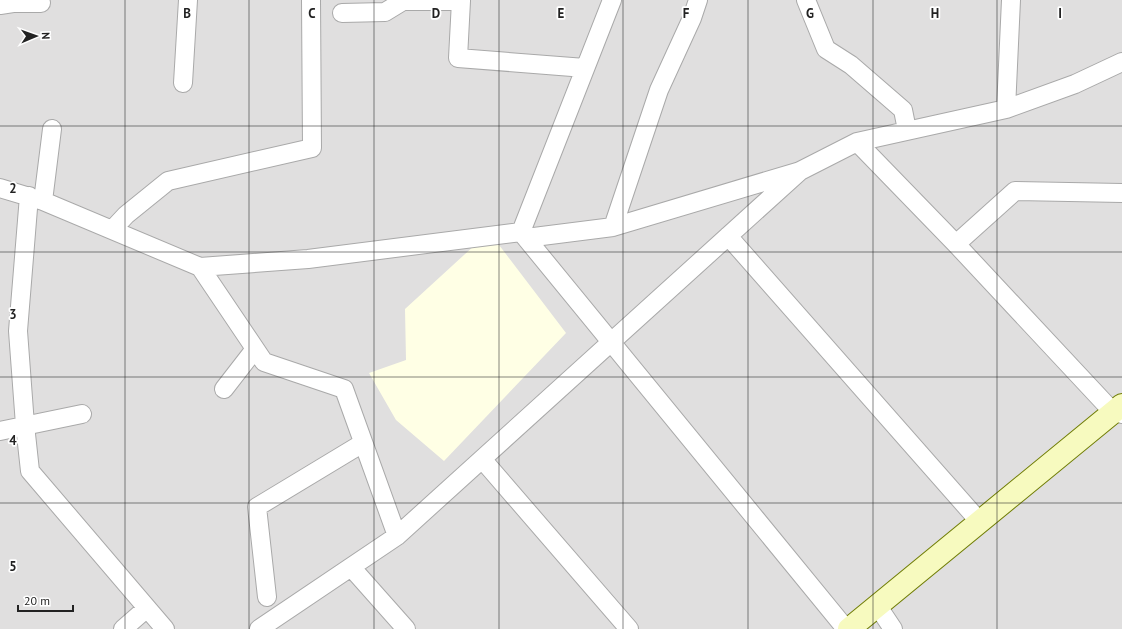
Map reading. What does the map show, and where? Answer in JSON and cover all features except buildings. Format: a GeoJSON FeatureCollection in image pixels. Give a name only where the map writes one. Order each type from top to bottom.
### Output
{"type":"FeatureCollection","features":[{"type":"Feature","properties":{"kind":"main road"},"geometry":{"type":"LineString","coordinates":[[847,629],[979,521],[1119,410]]}},
{"type":"Feature","properties":{"kind":"street"},"geometry":{"type":"LineString","coordinates":[[183,82],[188,0]]}},
{"type":"Feature","properties":{"kind":"street"},"geometry":{"type":"LineString","coordinates":[[112,230],[126,215],[168,181],[312,148],[311,0]]}},
{"type":"Feature","properties":{"kind":"street"},"geometry":{"type":"LineString","coordinates":[[523,235],[612,0]]}},
{"type":"Feature","properties":{"kind":"street"},"geometry":{"type":"LineString","coordinates":[[613,227],[659,90],[692,18],[698,0]]}},
{"type":"Feature","properties":{"kind":"street"},"geometry":{"type":"LineString","coordinates":[[806,0],[826,49],[851,65],[903,110],[907,130]]}},
{"type":"Feature","properties":{"kind":"street"},"geometry":{"type":"LineString","coordinates":[[1006,109],[1011,0]]}},
{"type":"Feature","properties":{"kind":"street"},"geometry":{"type":"LineString","coordinates":[[342,13],[385,12],[402,1],[461,1],[458,58],[585,68]]}},
{"type":"Feature","properties":{"kind":"street"},"geometry":{"type":"LineString","coordinates":[[0,5],[13,3],[41,3]]}},
{"type":"Feature","properties":{"kind":"street"},"geometry":{"type":"LineString","coordinates":[[0,188],[36,198],[200,267],[308,259],[523,235],[613,227],[800,171],[857,142],[1006,109],[1075,84],[1122,62]]}},
{"type":"Feature","properties":{"kind":"street"},"geometry":{"type":"LineString","coordinates":[[52,129],[36,198],[18,331],[30,472],[165,629]]}},
{"type":"Feature","properties":{"kind":"street"},"geometry":{"type":"LineString","coordinates":[[857,142],[1119,410]]}},
{"type":"Feature","properties":{"kind":"street"},"geometry":{"type":"LineString","coordinates":[[259,629],[397,536],[800,171]]}},
{"type":"Feature","properties":{"kind":"street"},"geometry":{"type":"LineString","coordinates":[[956,244],[1015,191],[1122,193]]}},
{"type":"Feature","properties":{"kind":"street"},"geometry":{"type":"LineString","coordinates":[[523,235],[847,629]]}},
{"type":"Feature","properties":{"kind":"street"},"geometry":{"type":"LineString","coordinates":[[728,236],[979,521]]}},
{"type":"Feature","properties":{"kind":"street"},"geometry":{"type":"LineString","coordinates":[[200,267],[264,362],[344,389],[397,536]]}},
{"type":"Feature","properties":{"kind":"street"},"geometry":{"type":"LineString","coordinates":[[224,389],[255,349]]}},
{"type":"Feature","properties":{"kind":"street"},"geometry":{"type":"LineString","coordinates":[[0,431],[82,414]]}},
{"type":"Feature","properties":{"kind":"street"},"geometry":{"type":"LineString","coordinates":[[267,597],[257,507],[364,443]]}},
{"type":"Feature","properties":{"kind":"street"},"geometry":{"type":"LineString","coordinates":[[482,459],[629,629]]}},
{"type":"Feature","properties":{"kind":"street"},"geometry":{"type":"LineString","coordinates":[[351,567],[406,629]]}},
{"type":"Feature","properties":{"kind":"street"},"geometry":{"type":"LineString","coordinates":[[877,605],[893,629]]}},
{"type":"Feature","properties":{"kind":"street"},"geometry":{"type":"LineString","coordinates":[[123,629],[147,608]]}},
{"type":"Feature","properties":{"kind":"shaded area"},"geometry":{"type":"Polygon","coordinates":[[[0,0],[1122,0],[1122,629],[0,629],[0,0]]]}},
{"type":"Feature","properties":{"kind":"shaded area"},"geometry":{"type":"Polygon","coordinates":[[[496,241],[566,333],[444,461],[396,420],[369,373],[406,360],[405,309],[476,244],[496,241]]]}}]}
